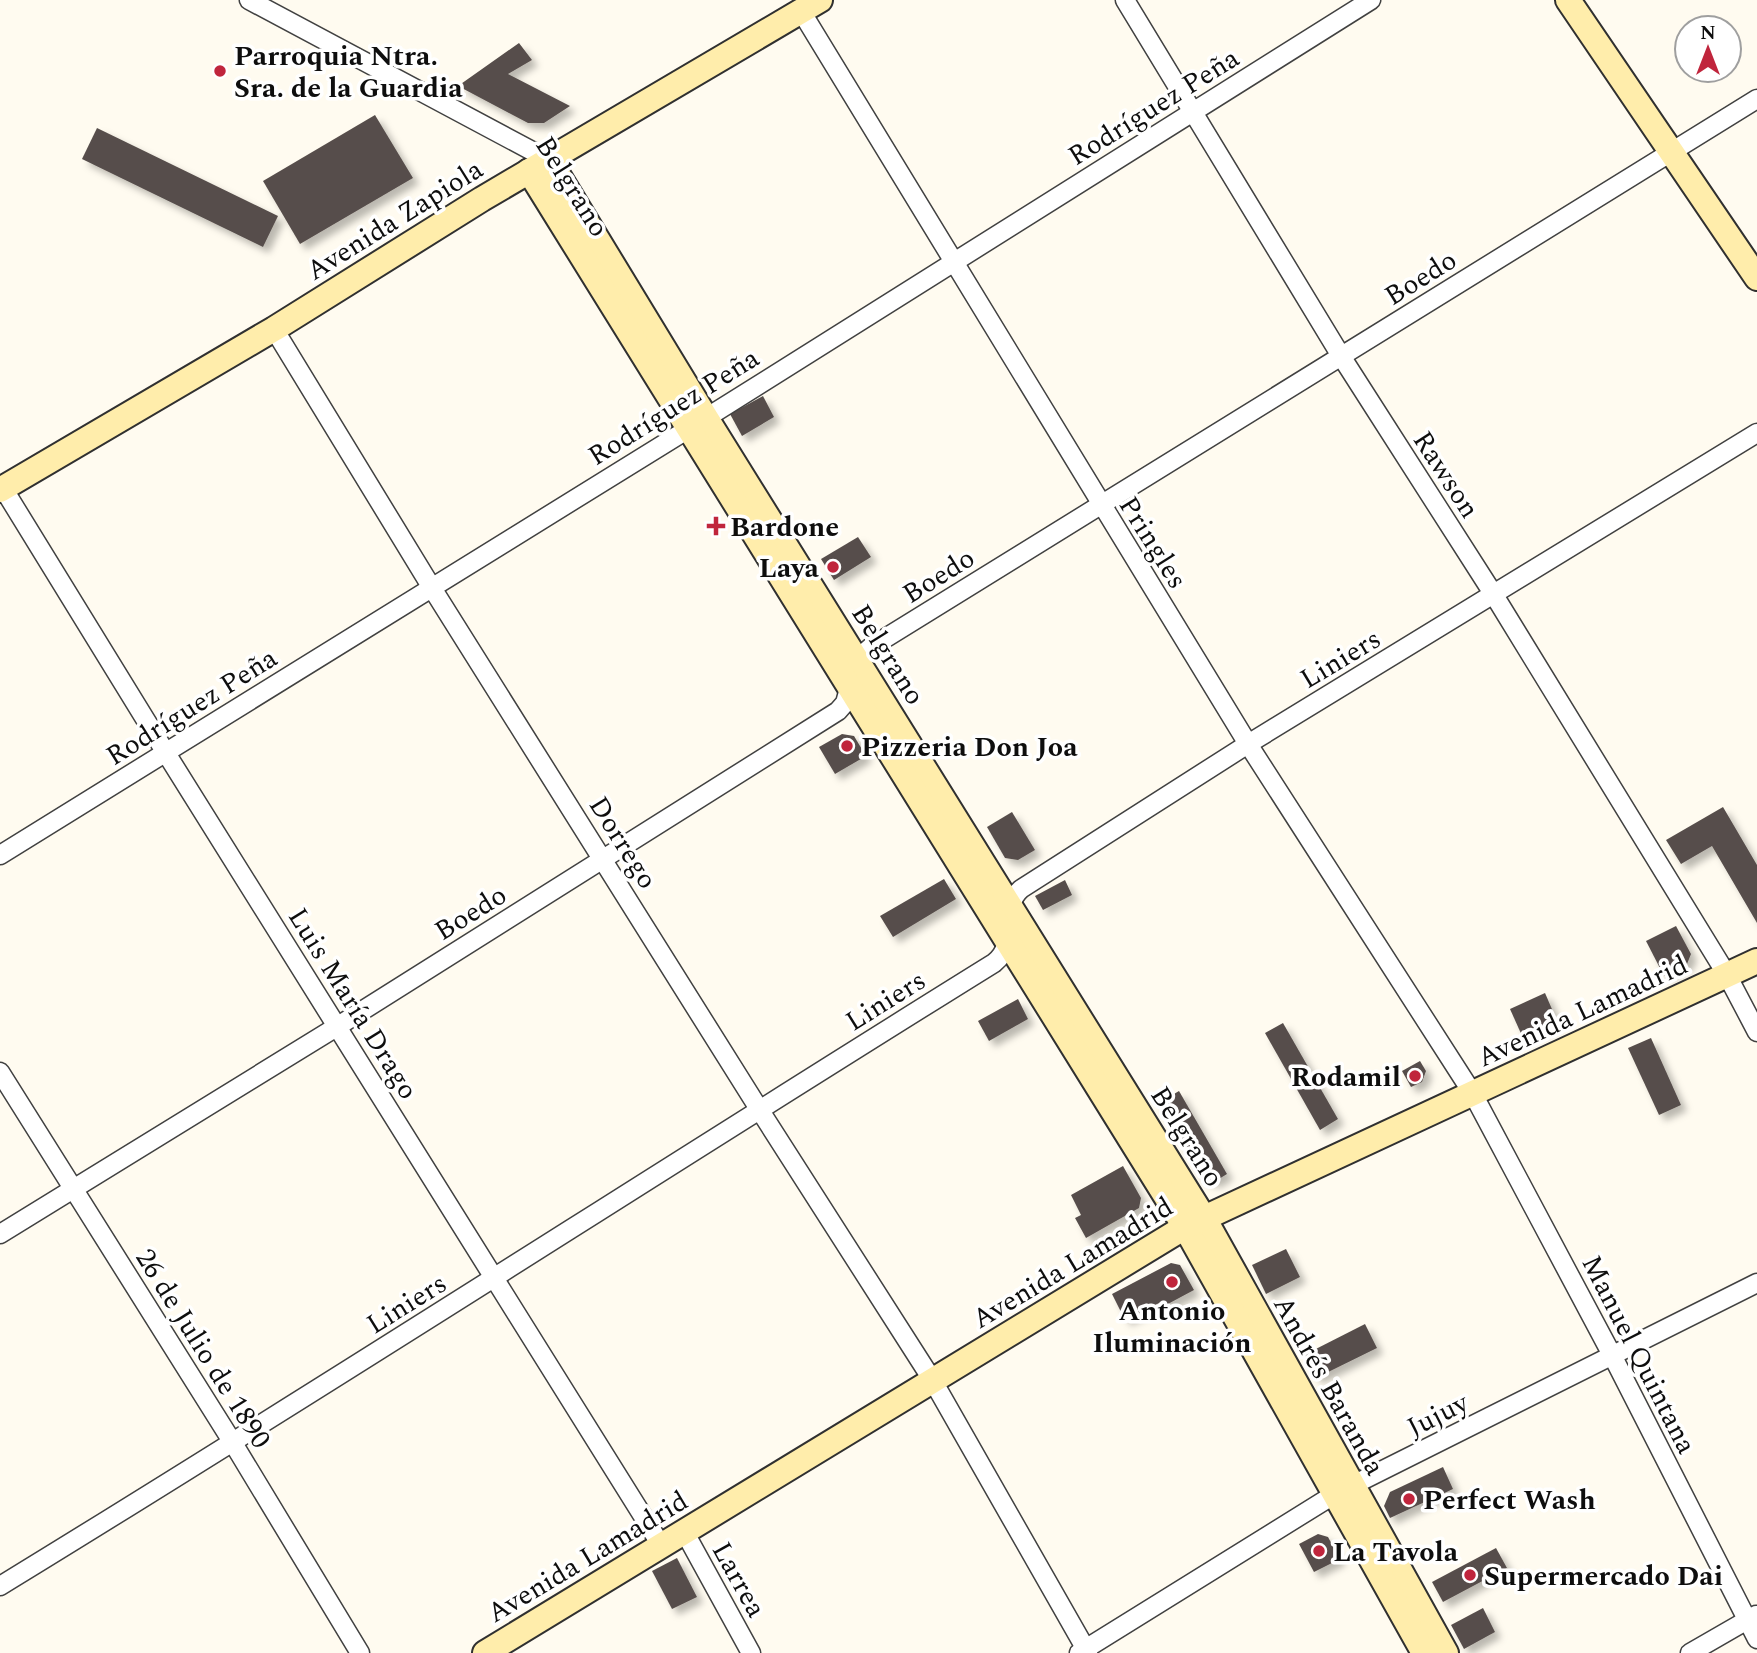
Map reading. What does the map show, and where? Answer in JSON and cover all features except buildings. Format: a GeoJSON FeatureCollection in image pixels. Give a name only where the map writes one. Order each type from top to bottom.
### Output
{"type":"FeatureCollection","features":[{"type":"Feature","properties":{"kind":"main road"},"geometry":{"type":"LineString","coordinates":[[1568,0],[1757,278]]}},
{"type":"Feature","properties":{"kind":"main road","name":"Avenida Zapiola"},"geometry":{"type":"LineString","coordinates":[[2,489],[274,329],[539,165],[810,6]]}},
{"type":"Feature","properties":{"kind":"main road","name":"Belgrano"},"geometry":{"type":"LineString","coordinates":[[539,165],[697,422],[849,686],[1008,940],[1194,1223]]}},
{"type":"Feature","properties":{"kind":"main road","name":"Belgrano"},"geometry":{"type":"LineString","coordinates":[[697,422],[857,659],[1011,904],[1194,1223]]}},
{"type":"Feature","properties":{"kind":"main road","name":"Avenida Lamadrid"},"geometry":{"type":"LineString","coordinates":[[485,1653],[1194,1223],[1757,961]]}},
{"type":"Feature","properties":{"kind":"main road","name":"Andrés Baranda"},"geometry":{"type":"LineString","coordinates":[[1194,1223],[1344,1490],[1446,1653]]}},
{"type":"Feature","properties":{"kind":"main road","name":"Andrés Baranda"},"geometry":{"type":"LineString","coordinates":[[1344,1490],[1423,1653]]}},
{"type":"Feature","properties":{"kind":"street","name":"Belgrano"},"geometry":{"type":"LineString","coordinates":[[249,0],[509,140],[539,165]]}},
{"type":"Feature","properties":{"kind":"street","name":"Rawson"},"geometry":{"type":"LineString","coordinates":[[1125,0],[1341,356],[1494,595],[1727,975],[1757,1032]]}},
{"type":"Feature","properties":{"kind":"street","name":"Rodríguez Peña"},"geometry":{"type":"LineString","coordinates":[[0,855],[1371,0]]}},
{"type":"Feature","properties":{"kind":"street","name":"Pringles"},"geometry":{"type":"LineString","coordinates":[[810,6],[953,262],[1101,505],[1248,744],[1473,1094]]}},
{"type":"Feature","properties":{"kind":"street","name":"Boedo"},"geometry":{"type":"LineString","coordinates":[[0,1234],[338,1026],[838,711],[845,703],[857,659],[871,647],[1757,99]]}},
{"type":"Feature","properties":{"kind":"street","name":"Dorrego"},"geometry":{"type":"LineString","coordinates":[[274,329],[432,588],[933,1381],[1084,1652]]}},
{"type":"Feature","properties":{"kind":"street","name":"Liniers"},"geometry":{"type":"LineString","coordinates":[[1011,904],[1021,889],[1248,744],[1757,433]]}},
{"type":"Feature","properties":{"kind":"street","name":"Luis María Drago"},"geometry":{"type":"LineString","coordinates":[[2,489],[661,1545]]}},
{"type":"Feature","properties":{"kind":"street"},"geometry":{"type":"LineString","coordinates":[[1008,940],[1011,904]]}},
{"type":"Feature","properties":{"kind":"street","name":"Liniers"},"geometry":{"type":"LineString","coordinates":[[0,1586],[233,1443],[994,963],[1004,955],[1008,940]]}},
{"type":"Feature","properties":{"kind":"street","name":"26 de Julio de 1890"},"geometry":{"type":"LineString","coordinates":[[0,1072],[233,1443],[360,1653]]}},
{"type":"Feature","properties":{"kind":"street","name":"Manuel Quintana"},"geometry":{"type":"LineString","coordinates":[[1473,1094],[1752,1617],[1757,1639]]}},
{"type":"Feature","properties":{"kind":"street","name":"Jujuy"},"geometry":{"type":"LineString","coordinates":[[1084,1652],[1344,1490],[1757,1283]]}},
{"type":"Feature","properties":{"kind":"street","name":"Larrea"},"geometry":{"type":"LineString","coordinates":[[684,1531],[751,1653]]}},
{"type":"Feature","properties":{"kind":"street"},"geometry":{"type":"LineString","coordinates":[[1690,1653],[1752,1617]]}},
{"type":"Feature","properties":{"kind":"place","name":"Parroquia Ntra. Sra. de la Guardia"},"geometry":{"type":"Point","coordinates":[220,71]}},
{"type":"Feature","properties":{"kind":"place","name":"Bardone"},"geometry":{"type":"Point","coordinates":[716,526]}},
{"type":"Feature","properties":{"kind":"place","name":"Laya"},"geometry":{"type":"Point","coordinates":[833,567]}},
{"type":"Feature","properties":{"kind":"place","name":"Pizzeria Don Joa"},"geometry":{"type":"Point","coordinates":[847,746]}},
{"type":"Feature","properties":{"kind":"place","name":"Rodamil"},"geometry":{"type":"Point","coordinates":[1415,1076]}},
{"type":"Feature","properties":{"kind":"place","name":"Antonio Iluminación"},"geometry":{"type":"Point","coordinates":[1172,1282]}},
{"type":"Feature","properties":{"kind":"place","name":"Perfect Wash"},"geometry":{"type":"Point","coordinates":[1409,1499]}},
{"type":"Feature","properties":{"kind":"place","name":"La Tavola"},"geometry":{"type":"Point","coordinates":[1319,1551]}},
{"type":"Feature","properties":{"kind":"place","name":"Supermercado Dai"},"geometry":{"type":"Point","coordinates":[1470,1575]}}]}
